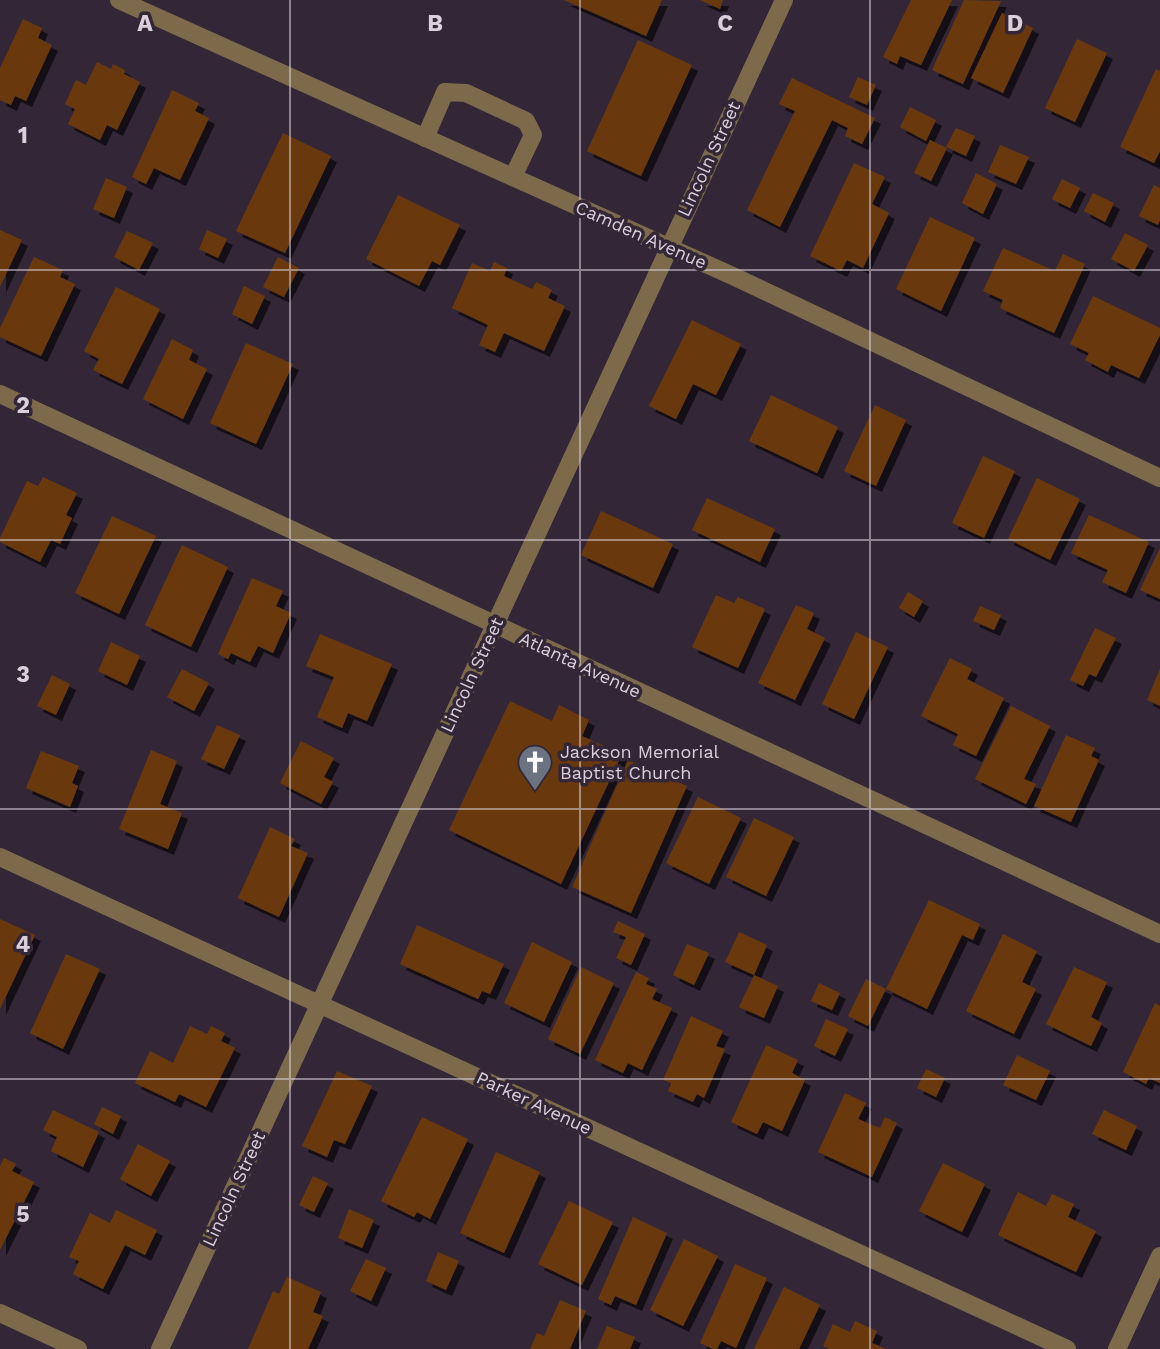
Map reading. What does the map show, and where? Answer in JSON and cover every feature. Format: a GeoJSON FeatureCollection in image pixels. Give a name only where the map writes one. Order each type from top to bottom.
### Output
{"type":"FeatureCollection","features":[{"type":"Feature","properties":{"kind":"street","name":"Camden Avenue"},"geometry":{"type":"LineString","coordinates":[[119,0],[668,247],[1160,478]]}},
{"type":"Feature","properties":{"kind":"street","name":"Lincoln Street"},"geometry":{"type":"LineString","coordinates":[[160,1349],[784,0]]}},
{"type":"Feature","properties":{"kind":"street"},"geometry":{"type":"LineString","coordinates":[[425,138],[444,92],[466,93],[526,121],[533,135],[513,177]]}},
{"type":"Feature","properties":{"kind":"street","name":"Atlanta Avenue"},"geometry":{"type":"LineString","coordinates":[[0,394],[1160,934]]}},
{"type":"Feature","properties":{"kind":"street","name":"Parker Avenue"},"geometry":{"type":"LineString","coordinates":[[0,857],[1067,1349]]}},
{"type":"Feature","properties":{"kind":"street"},"geometry":{"type":"LineString","coordinates":[[1117,1349],[1160,1256]]}},
{"type":"Feature","properties":{"kind":"street"},"geometry":{"type":"LineString","coordinates":[[0,1313],[78,1349]]}},
{"type":"Feature","properties":{"kind":"building"},"geometry":{"type":"Polygon","coordinates":[[[564,0],[662,0],[646,36],[564,0]]]}},
{"type":"Feature","properties":{"kind":"building"},"geometry":{"type":"Polygon","coordinates":[[[700,0],[723,0],[720,9],[700,0]]]}},
{"type":"Feature","properties":{"kind":"building"},"geometry":{"type":"Polygon","coordinates":[[[911,0],[952,0],[921,65],[900,56],[897,64],[883,57],[911,0]]]}},
{"type":"Feature","properties":{"kind":"building"},"geometry":{"type":"Polygon","coordinates":[[[964,0],[1001,1],[963,84],[932,70],[964,0]]]}},
{"type":"Feature","properties":{"kind":"building"},"geometry":{"type":"Polygon","coordinates":[[[1002,13],[1033,28],[1003,93],[971,78],[1002,13]]]}},
{"type":"Feature","properties":{"kind":"building"},"geometry":{"type":"Polygon","coordinates":[[[23,19],[42,28],[38,38],[52,45],[26,101],[15,96],[11,105],[0,100],[0,68],[23,19]]]}},
{"type":"Feature","properties":{"kind":"building"},"geometry":{"type":"Polygon","coordinates":[[[1077,39],[1107,53],[1075,122],[1045,108],[1077,39]]]}},
{"type":"Feature","properties":{"kind":"building"},"geometry":{"type":"Polygon","coordinates":[[[638,40],[692,65],[641,176],[587,151],[638,40]]]}},
{"type":"Feature","properties":{"kind":"building"},"geometry":{"type":"Polygon","coordinates":[[[97,62],[111,69],[113,64],[125,70],[124,74],[140,82],[117,130],[107,125],[100,140],[68,124],[75,109],[65,104],[76,80],[86,85],[97,62]]]}},
{"type":"Feature","properties":{"kind":"building"},"geometry":{"type":"Polygon","coordinates":[[[1156,69],[1160,71],[1160,151],[1154,163],[1120,147],[1156,69]]]}},
{"type":"Feature","properties":{"kind":"building"},"geometry":{"type":"Polygon","coordinates":[[[858,77],[876,85],[867,105],[849,97],[858,77]]]}},
{"type":"Feature","properties":{"kind":"building"},"geometry":{"type":"Polygon","coordinates":[[[792,78],[875,118],[862,144],[845,136],[848,128],[832,120],[780,227],[747,210],[795,111],[779,104],[792,78]]]}},
{"type":"Feature","properties":{"kind":"building"},"geometry":{"type":"Polygon","coordinates":[[[172,90],[199,103],[195,111],[209,118],[180,180],[154,168],[146,184],[132,177],[172,90]]]}},
{"type":"Feature","properties":{"kind":"building"},"geometry":{"type":"Polygon","coordinates":[[[910,107],[936,120],[926,141],[900,127],[910,107]]]}},
{"type":"Feature","properties":{"kind":"building"},"geometry":{"type":"Polygon","coordinates":[[[956,128],[975,136],[966,156],[946,147],[956,128]]]}},
{"type":"Feature","properties":{"kind":"building"},"geometry":{"type":"Polygon","coordinates":[[[283,133],[331,156],[285,253],[236,231],[283,133]]]}},
{"type":"Feature","properties":{"kind":"building"},"geometry":{"type":"Polygon","coordinates":[[[930,140],[947,148],[931,181],[914,173],[930,140]]]}},
{"type":"Feature","properties":{"kind":"building"},"geometry":{"type":"Polygon","coordinates":[[[1000,145],[1029,157],[1016,184],[988,172],[1000,145]]]}},
{"type":"Feature","properties":{"kind":"building"},"geometry":{"type":"Polygon","coordinates":[[[854,163],[885,177],[872,204],[889,213],[863,268],[847,260],[841,271],[810,256],[854,163]]]}},
{"type":"Feature","properties":{"kind":"building"},"geometry":{"type":"Polygon","coordinates":[[[976,173],[997,184],[983,214],[962,203],[976,173]]]}},
{"type":"Feature","properties":{"kind":"building"},"geometry":{"type":"Polygon","coordinates":[[[106,178],[127,187],[114,218],[93,209],[106,178]]]}},
{"type":"Feature","properties":{"kind":"building"},"geometry":{"type":"Polygon","coordinates":[[[1062,179],[1080,188],[1070,208],[1052,199],[1062,179]]]}},
{"type":"Feature","properties":{"kind":"building"},"geometry":{"type":"Polygon","coordinates":[[[1154,185],[1160,188],[1158,225],[1139,216],[1154,185]]]}},
{"type":"Feature","properties":{"kind":"building"},"geometry":{"type":"Polygon","coordinates":[[[1093,193],[1114,203],[1105,222],[1084,211],[1093,193]]]}},
{"type":"Feature","properties":{"kind":"building"},"geometry":{"type":"Polygon","coordinates":[[[398,195],[460,225],[440,265],[432,261],[419,286],[366,259],[398,195]]]}},
{"type":"Feature","properties":{"kind":"building"},"geometry":{"type":"Polygon","coordinates":[[[930,217],[975,238],[941,311],[896,289],[930,217]]]}},
{"type":"Feature","properties":{"kind":"building"},"geometry":{"type":"Polygon","coordinates":[[[0,230],[22,240],[0,287],[0,230]]]}},
{"type":"Feature","properties":{"kind":"building"},"geometry":{"type":"Polygon","coordinates":[[[207,230],[227,239],[218,258],[199,249],[207,230]]]}},
{"type":"Feature","properties":{"kind":"building"},"geometry":{"type":"Polygon","coordinates":[[[127,231],[153,243],[139,270],[114,257],[127,231]]]}},
{"type":"Feature","properties":{"kind":"building"},"geometry":{"type":"Polygon","coordinates":[[[1125,233],[1148,245],[1134,271],[1111,259],[1125,233]]]}},
{"type":"Feature","properties":{"kind":"building"},"geometry":{"type":"Polygon","coordinates":[[[1003,248],[1055,271],[1063,254],[1085,264],[1054,333],[1000,308],[1003,300],[983,291],[1003,248]]]}},
{"type":"Feature","properties":{"kind":"building"},"geometry":{"type":"Polygon","coordinates":[[[34,257],[63,270],[60,277],[75,284],[41,356],[0,337],[0,328],[34,257]]]}},
{"type":"Feature","properties":{"kind":"building"},"geometry":{"type":"Polygon","coordinates":[[[278,257],[299,268],[284,297],[263,287],[278,257]]]}},
{"type":"Feature","properties":{"kind":"building"},"geometry":{"type":"Polygon","coordinates":[[[494,262],[507,268],[504,276],[532,289],[536,282],[552,290],[548,298],[565,306],[544,351],[504,333],[495,352],[479,345],[488,325],[452,308],[472,263],[490,271],[494,262]]]}},
{"type":"Feature","properties":{"kind":"building"},"geometry":{"type":"Polygon","coordinates":[[[244,286],[265,296],[252,324],[232,314],[244,286]]]}},
{"type":"Feature","properties":{"kind":"building"},"geometry":{"type":"Polygon","coordinates":[[[116,287],[160,309],[122,384],[93,370],[99,359],[84,351],[116,287]]]}},
{"type":"Feature","properties":{"kind":"building"},"geometry":{"type":"Polygon","coordinates":[[[1093,296],[1160,328],[1160,335],[1139,378],[1111,365],[1108,372],[1085,360],[1089,353],[1070,344],[1093,296]]]}},
{"type":"Feature","properties":{"kind":"building"},"geometry":{"type":"Polygon","coordinates":[[[692,320],[741,344],[716,395],[693,384],[676,419],[649,406],[692,320]]]}},
{"type":"Feature","properties":{"kind":"building"},"geometry":{"type":"Polygon","coordinates":[[[172,339],[193,350],[189,360],[207,369],[183,419],[143,399],[172,339]]]}},
{"type":"Feature","properties":{"kind":"building"},"geometry":{"type":"Polygon","coordinates":[[[246,343],[293,364],[256,444],[210,423],[246,343]]]}},
{"type":"Feature","properties":{"kind":"building"},"geometry":{"type":"Polygon","coordinates":[[[771,395],[838,427],[817,473],[749,441],[771,395]]]}},
{"type":"Feature","properties":{"kind":"building"},"geometry":{"type":"Polygon","coordinates":[[[875,405],[906,420],[876,486],[844,471],[875,405]]]}},
{"type":"Feature","properties":{"kind":"building"},"geometry":{"type":"Polygon","coordinates":[[[983,456],[1015,471],[984,538],[952,523],[983,456]]]}},
{"type":"Feature","properties":{"kind":"building"},"geometry":{"type":"Polygon","coordinates":[[[43,477],[77,493],[66,515],[72,518],[60,544],[51,540],[40,562],[0,542],[0,538],[27,481],[38,486],[43,477]]]}},
{"type":"Feature","properties":{"kind":"building"},"geometry":{"type":"Polygon","coordinates":[[[1037,478],[1080,499],[1050,560],[1008,539],[1037,478]]]}},
{"type":"Feature","properties":{"kind":"building"},"geometry":{"type":"Polygon","coordinates":[[[707,498],[775,529],[760,562],[692,530],[707,498]]]}},
{"type":"Feature","properties":{"kind":"building"},"geometry":{"type":"Polygon","coordinates":[[[601,511],[673,544],[653,588],[581,555],[601,511]]]}},
{"type":"Feature","properties":{"kind":"building"},"geometry":{"type":"Polygon","coordinates":[[[1089,515],[1149,542],[1126,593],[1102,582],[1108,570],[1071,553],[1089,515]]]}},
{"type":"Feature","properties":{"kind":"building"},"geometry":{"type":"Polygon","coordinates":[[[112,516],[156,536],[119,614],[75,593],[112,516]]]}},
{"type":"Feature","properties":{"kind":"building"},"geometry":{"type":"Polygon","coordinates":[[[182,545],[228,567],[191,647],[145,625],[182,545]]]}},
{"type":"Feature","properties":{"kind":"building"},"geometry":{"type":"Polygon","coordinates":[[[1160,548],[1160,599],[1140,590],[1160,548]]]}},
{"type":"Feature","properties":{"kind":"building"},"geometry":{"type":"Polygon","coordinates":[[[252,578],[283,591],[276,606],[291,613],[273,653],[258,646],[250,662],[231,653],[228,659],[218,654],[252,578]]]}},
{"type":"Feature","properties":{"kind":"building"},"geometry":{"type":"Polygon","coordinates":[[[908,592],[923,601],[914,617],[899,608],[908,592]]]}},
{"type":"Feature","properties":{"kind":"building"},"geometry":{"type":"Polygon","coordinates":[[[716,595],[734,603],[738,597],[765,609],[738,668],[692,647],[716,595]]]}},
{"type":"Feature","properties":{"kind":"building"},"geometry":{"type":"Polygon","coordinates":[[[796,605],[814,613],[807,629],[825,638],[795,700],[758,683],[796,605]]]}},
{"type":"Feature","properties":{"kind":"building"},"geometry":{"type":"Polygon","coordinates":[[[980,606],[1001,615],[994,630],[973,621],[980,606]]]}},
{"type":"Feature","properties":{"kind":"building"},"geometry":{"type":"Polygon","coordinates":[[[1095,628],[1116,638],[1096,677],[1089,674],[1083,686],[1070,680],[1095,628]]]}},
{"type":"Feature","properties":{"kind":"building"},"geometry":{"type":"Polygon","coordinates":[[[856,632],[888,647],[854,719],[822,704],[856,632]]]}},
{"type":"Feature","properties":{"kind":"building"},"geometry":{"type":"Polygon","coordinates":[[[320,634],[392,664],[367,721],[348,713],[342,728],[317,717],[334,677],[306,666],[320,634]]]}},
{"type":"Feature","properties":{"kind":"building"},"geometry":{"type":"Polygon","coordinates":[[[111,642],[140,656],[127,685],[98,671],[111,642]]]}},
{"type":"Feature","properties":{"kind":"building"},"geometry":{"type":"Polygon","coordinates":[[[950,658],[972,669],[967,679],[1004,698],[976,756],[953,745],[958,734],[921,716],[950,658]]]}},
{"type":"Feature","properties":{"kind":"building"},"geometry":{"type":"Polygon","coordinates":[[[182,669],[209,683],[194,711],[167,697],[182,669]]]}},
{"type":"Feature","properties":{"kind":"building"},"geometry":{"type":"Polygon","coordinates":[[[1160,669],[1160,706],[1147,700],[1160,669]]]}},
{"type":"Feature","properties":{"kind":"building"},"geometry":{"type":"Polygon","coordinates":[[[52,675],[70,684],[56,715],[37,706],[52,675]]]}},
{"type":"Feature","properties":{"kind":"building","name":"Jackson Memorial Baptist Church"},"geometry":{"type":"Polygon","coordinates":[[[510,701],[552,721],[559,705],[589,720],[582,736],[622,754],[561,884],[449,830],[510,701]]]}},
{"type":"Feature","properties":{"kind":"building"},"geometry":{"type":"Polygon","coordinates":[[[1011,706],[1050,726],[1024,779],[1036,784],[1026,804],[975,779],[1011,706]]]}},
{"type":"Feature","properties":{"kind":"building"},"geometry":{"type":"Polygon","coordinates":[[[217,725],[240,735],[224,769],[201,759],[217,725]]]}},
{"type":"Feature","properties":{"kind":"building"},"geometry":{"type":"Polygon","coordinates":[[[1066,735],[1095,748],[1091,756],[1099,760],[1071,822],[1034,806],[1066,735]]]}},
{"type":"Feature","properties":{"kind":"building"},"geometry":{"type":"Polygon","coordinates":[[[301,741],[334,758],[324,777],[333,782],[321,804],[280,783],[301,741]]]}},
{"type":"Feature","properties":{"kind":"building"},"geometry":{"type":"Polygon","coordinates":[[[151,750],[177,761],[160,804],[182,813],[168,849],[119,829],[151,750]]]}},
{"type":"Feature","properties":{"kind":"building"},"geometry":{"type":"Polygon","coordinates":[[[41,751],[79,766],[72,783],[78,786],[70,807],[26,788],[41,751]]]}},
{"type":"Feature","properties":{"kind":"building"},"geometry":{"type":"Polygon","coordinates":[[[628,760],[687,786],[631,913],[572,887],[628,760]]]}},
{"type":"Feature","properties":{"kind":"building"},"geometry":{"type":"Polygon","coordinates":[[[698,797],[741,818],[709,884],[666,863],[698,797]]]}},
{"type":"Feature","properties":{"kind":"building"},"geometry":{"type":"Polygon","coordinates":[[[754,818],[794,837],[766,896],[726,877],[754,818]]]}},
{"type":"Feature","properties":{"kind":"building"},"geometry":{"type":"Polygon","coordinates":[[[270,827],[295,839],[291,846],[308,853],[279,917],[238,898],[270,827]]]}},
{"type":"Feature","properties":{"kind":"building"},"geometry":{"type":"Polygon","coordinates":[[[929,900],[980,924],[973,940],[962,935],[927,1009],[886,989],[929,900]]]}},
{"type":"Feature","properties":{"kind":"building"},"geometry":{"type":"Polygon","coordinates":[[[0,919],[35,935],[0,1009],[0,919]]]}},
{"type":"Feature","properties":{"kind":"building"},"geometry":{"type":"Polygon","coordinates":[[[618,921],[645,934],[631,965],[616,958],[626,937],[613,932],[618,921]]]}},
{"type":"Feature","properties":{"kind":"building"},"geometry":{"type":"Polygon","coordinates":[[[417,925],[504,964],[490,994],[482,991],[478,999],[400,964],[417,925]]]}},
{"type":"Feature","properties":{"kind":"building"},"geometry":{"type":"Polygon","coordinates":[[[739,932],[767,945],[754,975],[725,962],[739,932]]]}},
{"type":"Feature","properties":{"kind":"building"},"geometry":{"type":"Polygon","coordinates":[[[1003,934],[1037,951],[1022,982],[1036,989],[1014,1034],[966,1011],[1003,934]]]}},
{"type":"Feature","properties":{"kind":"building"},"geometry":{"type":"Polygon","coordinates":[[[532,942],[572,962],[544,1022],[504,1003],[532,942]]]}},
{"type":"Feature","properties":{"kind":"building"},"geometry":{"type":"Polygon","coordinates":[[[687,944],[709,953],[694,985],[673,975],[687,944]]]}},
{"type":"Feature","properties":{"kind":"building"},"geometry":{"type":"Polygon","coordinates":[[[66,954],[100,969],[63,1049],[30,1033],[66,954]]]}},
{"type":"Feature","properties":{"kind":"building"},"geometry":{"type":"Polygon","coordinates":[[[581,967],[614,983],[580,1054],[548,1039],[581,967]]]}},
{"type":"Feature","properties":{"kind":"building"},"geometry":{"type":"Polygon","coordinates":[[[1074,967],[1107,982],[1091,1017],[1102,1023],[1091,1046],[1046,1024],[1074,967]]]}},
{"type":"Feature","properties":{"kind":"building"},"geometry":{"type":"Polygon","coordinates":[[[636,972],[649,978],[646,984],[657,989],[652,999],[672,1008],[642,1070],[628,1063],[623,1073],[595,1060],[636,972]]]}},
{"type":"Feature","properties":{"kind":"building"},"geometry":{"type":"Polygon","coordinates":[[[754,975],[778,986],[764,1018],[739,1007],[754,975]]]}},
{"type":"Feature","properties":{"kind":"building"},"geometry":{"type":"Polygon","coordinates":[[[866,979],[886,989],[868,1026],[848,1016],[866,979]]]}},
{"type":"Feature","properties":{"kind":"building"},"geometry":{"type":"Polygon","coordinates":[[[819,983],[840,993],[832,1010],[811,1001],[819,983]]]}},
{"type":"Feature","properties":{"kind":"building"},"geometry":{"type":"Polygon","coordinates":[[[1155,1003],[1160,1006],[1160,1083],[1149,1078],[1146,1084],[1123,1072],[1155,1003]]]}},
{"type":"Feature","properties":{"kind":"building"},"geometry":{"type":"Polygon","coordinates":[[[691,1016],[723,1031],[716,1046],[725,1049],[704,1098],[697,1094],[693,1102],[668,1091],[671,1083],[663,1080],[691,1016]]]}},
{"type":"Feature","properties":{"kind":"building"},"geometry":{"type":"Polygon","coordinates":[[[826,1019],[848,1029],[835,1056],[814,1046],[826,1019]]]}},
{"type":"Feature","properties":{"kind":"building"},"geometry":{"type":"Polygon","coordinates":[[[190,1026],[207,1034],[211,1026],[225,1033],[221,1041],[235,1048],[206,1107],[179,1094],[175,1102],[135,1083],[150,1051],[173,1063],[190,1026]]]}},
{"type":"Feature","properties":{"kind":"building"},"geometry":{"type":"Polygon","coordinates":[[[766,1045],[798,1060],[792,1073],[805,1080],[782,1131],[763,1122],[757,1134],[731,1122],[766,1045]]]}},
{"type":"Feature","properties":{"kind":"building"},"geometry":{"type":"Polygon","coordinates":[[[1017,1055],[1050,1071],[1036,1100],[1003,1085],[1017,1055]]]}},
{"type":"Feature","properties":{"kind":"building"},"geometry":{"type":"Polygon","coordinates":[[[926,1069],[945,1078],[936,1097],[917,1088],[926,1069]]]}},
{"type":"Feature","properties":{"kind":"building"},"geometry":{"type":"Polygon","coordinates":[[[337,1071],[372,1086],[345,1144],[334,1140],[327,1157],[302,1146],[337,1071]]]}},
{"type":"Feature","properties":{"kind":"building"},"geometry":{"type":"Polygon","coordinates":[[[845,1093],[866,1103],[858,1119],[880,1128],[885,1117],[897,1123],[872,1177],[818,1152],[845,1093]]]}},
{"type":"Feature","properties":{"kind":"building"},"geometry":{"type":"Polygon","coordinates":[[[102,1107],[121,1116],[113,1134],[94,1124],[102,1107]]]}},
{"type":"Feature","properties":{"kind":"building"},"geometry":{"type":"Polygon","coordinates":[[[53,1110],[99,1132],[83,1167],[51,1151],[57,1137],[43,1130],[53,1110]]]}},
{"type":"Feature","properties":{"kind":"building"},"geometry":{"type":"Polygon","coordinates":[[[1104,1110],[1137,1126],[1126,1150],[1092,1134],[1104,1110]]]}},
{"type":"Feature","properties":{"kind":"building"},"geometry":{"type":"Polygon","coordinates":[[[422,1117],[468,1139],[430,1219],[417,1212],[414,1217],[381,1201],[422,1117]]]}},
{"type":"Feature","properties":{"kind":"building"},"geometry":{"type":"Polygon","coordinates":[[[138,1144],[170,1161],[151,1196],[120,1179],[138,1144]]]}},
{"type":"Feature","properties":{"kind":"building"},"geometry":{"type":"Polygon","coordinates":[[[496,1152],[540,1172],[504,1253],[460,1233],[496,1152]]]}},
{"type":"Feature","properties":{"kind":"building"},"geometry":{"type":"Polygon","coordinates":[[[4,1158],[16,1164],[12,1171],[34,1182],[0,1250],[0,1166],[4,1158]]]}},
{"type":"Feature","properties":{"kind":"building"},"geometry":{"type":"Polygon","coordinates":[[[943,1163],[985,1184],[962,1232],[919,1211],[943,1163]]]}},
{"type":"Feature","properties":{"kind":"building"},"geometry":{"type":"Polygon","coordinates":[[[313,1176],[328,1183],[314,1212],[299,1205],[313,1176]]]}},
{"type":"Feature","properties":{"kind":"building"},"geometry":{"type":"Polygon","coordinates":[[[1018,1192],[1046,1206],[1052,1194],[1074,1204],[1068,1217],[1096,1231],[1076,1272],[998,1235],[1018,1192]]]}},
{"type":"Feature","properties":{"kind":"building"},"geometry":{"type":"Polygon","coordinates":[[[569,1201],[613,1222],[582,1285],[538,1264],[569,1201]]]}},
{"type":"Feature","properties":{"kind":"building"},"geometry":{"type":"Polygon","coordinates":[[[349,1209],[374,1220],[362,1248],[338,1238],[349,1209]]]}},
{"type":"Feature","properties":{"kind":"building"},"geometry":{"type":"Polygon","coordinates":[[[116,1210],[157,1230],[145,1255],[125,1245],[103,1289],[73,1274],[79,1261],[69,1257],[90,1213],[110,1223],[116,1210]]]}},
{"type":"Feature","properties":{"kind":"building"},"geometry":{"type":"Polygon","coordinates":[[[633,1217],[667,1233],[636,1305],[615,1296],[611,1305],[598,1299],[633,1217]]]}},
{"type":"Feature","properties":{"kind":"building"},"geometry":{"type":"Polygon","coordinates":[[[684,1239],[718,1256],[683,1326],[650,1310],[684,1239]]]}},
{"type":"Feature","properties":{"kind":"building"},"geometry":{"type":"Polygon","coordinates":[[[438,1252],[459,1261],[446,1290],[426,1281],[438,1252]]]}},
{"type":"Feature","properties":{"kind":"building"},"geometry":{"type":"Polygon","coordinates":[[[366,1259],[386,1268],[371,1301],[350,1291],[366,1259]]]}},
{"type":"Feature","properties":{"kind":"building"},"geometry":{"type":"Polygon","coordinates":[[[735,1264],[767,1278],[736,1348],[721,1341],[717,1349],[713,1349],[700,1343],[735,1264]]]}},
{"type":"Feature","properties":{"kind":"building"},"geometry":{"type":"Polygon","coordinates":[[[287,1277],[321,1292],[313,1312],[323,1316],[308,1349],[248,1349],[273,1291],[279,1294],[287,1277]]]}},
{"type":"Feature","properties":{"kind":"building"},"geometry":{"type":"Polygon","coordinates":[[[784,1287],[820,1305],[799,1349],[754,1349],[784,1287]]]}},
{"type":"Feature","properties":{"kind":"building"},"geometry":{"type":"Polygon","coordinates":[[[560,1300],[586,1311],[570,1349],[530,1349],[537,1333],[544,1336],[560,1300]]]}},
{"type":"Feature","properties":{"kind":"building"},"geometry":{"type":"Polygon","coordinates":[[[855,1321],[877,1331],[872,1343],[886,1349],[829,1349],[823,1346],[833,1324],[850,1332],[855,1321]]]}},
{"type":"Feature","properties":{"kind":"building"},"geometry":{"type":"Polygon","coordinates":[[[607,1326],[635,1337],[630,1349],[597,1349],[607,1326]]]}},
{"type":"Feature","properties":{"kind":"place","name":"Jackson Memorial Baptist Church"},"geometry":{"type":"Point","coordinates":[535,792]}}]}
